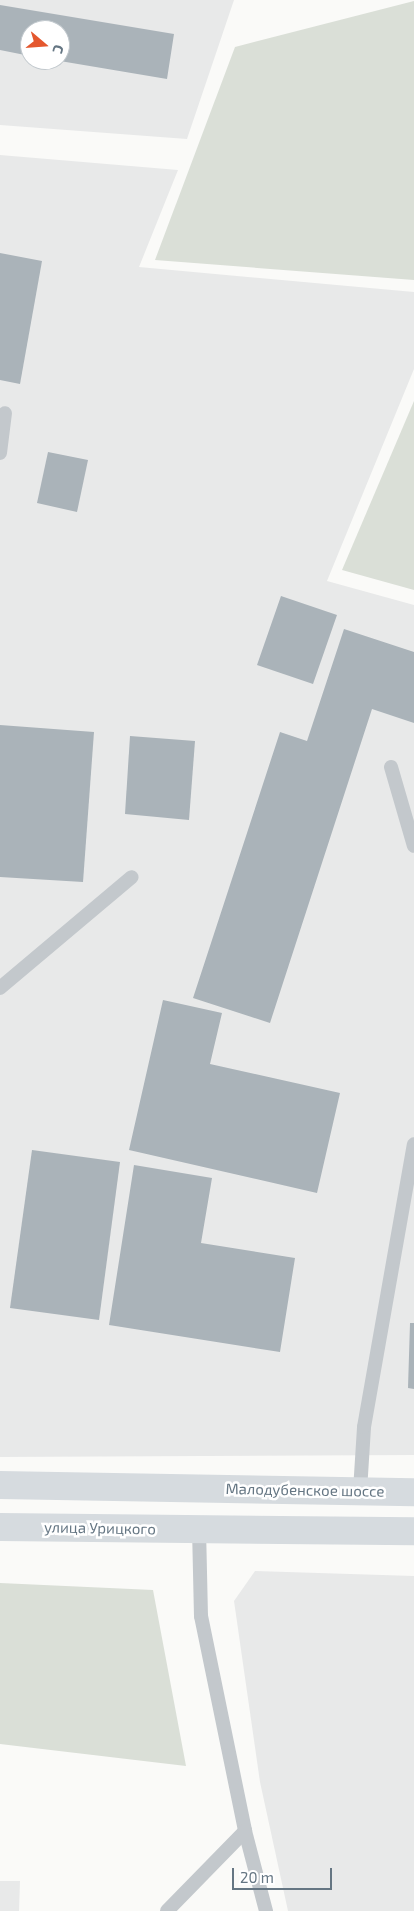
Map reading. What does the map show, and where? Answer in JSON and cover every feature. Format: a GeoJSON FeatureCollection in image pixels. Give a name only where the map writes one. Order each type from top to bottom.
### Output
{"type":"FeatureCollection","features":[{"type":"Feature","properties":{"kind":"highway","name":"Малодубенское шоссе"},"geometry":{"type":"LineString","coordinates":[[0,1483],[414,1492]]}},
{"type":"Feature","properties":{"kind":"highway","name":"улица Урицкого"},"geometry":{"type":"LineString","coordinates":[[0,1527],[199,1528]]}},
{"type":"Feature","properties":{"kind":"highway"},"geometry":{"type":"LineString","coordinates":[[199,1528],[414,1531]]}},
{"type":"Feature","properties":{"kind":"lane"},"geometry":{"type":"LineString","coordinates":[[0,453],[5,413]]}},
{"type":"Feature","properties":{"kind":"lane"},"geometry":{"type":"LineString","coordinates":[[391,767],[414,846]]}},
{"type":"Feature","properties":{"kind":"lane"},"geometry":{"type":"LineString","coordinates":[[0,988],[132,876]]}},
{"type":"Feature","properties":{"kind":"lane"},"geometry":{"type":"LineString","coordinates":[[360,1491],[364,1427],[414,1144]]}},
{"type":"Feature","properties":{"kind":"lane"},"geometry":{"type":"LineString","coordinates":[[199,1528],[201,1616],[245,1832],[266,1911]]}},
{"type":"Feature","properties":{"kind":"lane"},"geometry":{"type":"LineString","coordinates":[[167,1911],[245,1832]]}},
{"type":"Feature","properties":{"kind":"shaded area"},"geometry":{"type":"Polygon","coordinates":[[[0,0],[234,0],[187,139],[0,125],[0,0]]]}},
{"type":"Feature","properties":{"kind":"shaded area"},"geometry":{"type":"Polygon","coordinates":[[[414,1],[414,280],[155,260],[235,47],[414,1]]]}},
{"type":"Feature","properties":{"kind":"shaded area"},"geometry":{"type":"Polygon","coordinates":[[[0,155],[178,170],[139,267],[414,292],[414,369],[327,581],[414,605],[414,1455],[0,1457],[0,155]]]}},
{"type":"Feature","properties":{"kind":"shaded area"},"geometry":{"type":"Polygon","coordinates":[[[414,401],[414,590],[342,570],[414,401]]]}},
{"type":"Feature","properties":{"kind":"shaded area"},"geometry":{"type":"Polygon","coordinates":[[[255,1571],[414,1576],[414,1911],[288,1911],[260,1782],[234,1601],[255,1571]]]}},
{"type":"Feature","properties":{"kind":"shaded area"},"geometry":{"type":"Polygon","coordinates":[[[0,1583],[153,1590],[186,1766],[0,1744],[0,1583]]]}},
{"type":"Feature","properties":{"kind":"shaded area"},"geometry":{"type":"Polygon","coordinates":[[[0,1881],[20,1881],[19,1911],[0,1911],[0,1881]]]}},
{"type":"Feature","properties":{"kind":"building"},"geometry":{"type":"Polygon","coordinates":[[[0,5],[174,34],[167,79],[70,63],[70,20],[20,20],[20,54],[0,50],[0,5]]]}},
{"type":"Feature","properties":{"kind":"building"},"geometry":{"type":"Polygon","coordinates":[[[0,253],[42,261],[20,384],[0,380],[0,253]]]}},
{"type":"Feature","properties":{"kind":"building"},"geometry":{"type":"Polygon","coordinates":[[[48,452],[88,460],[77,512],[37,503],[48,452]]]}},
{"type":"Feature","properties":{"kind":"building"},"geometry":{"type":"Polygon","coordinates":[[[281,596],[337,615],[313,684],[257,665],[281,596]]]}},
{"type":"Feature","properties":{"kind":"building"},"geometry":{"type":"Polygon","coordinates":[[[344,629],[414,652],[414,723],[372,709],[270,1023],[193,998],[280,732],[307,741],[344,629]]]}},
{"type":"Feature","properties":{"kind":"building"},"geometry":{"type":"Polygon","coordinates":[[[0,725],[94,732],[83,882],[0,877],[0,725]]]}},
{"type":"Feature","properties":{"kind":"building"},"geometry":{"type":"Polygon","coordinates":[[[130,736],[195,741],[189,820],[125,814],[130,736]]]}},
{"type":"Feature","properties":{"kind":"building"},"geometry":{"type":"Polygon","coordinates":[[[163,1000],[222,1013],[210,1064],[340,1093],[317,1193],[129,1150],[163,1000]]]}},
{"type":"Feature","properties":{"kind":"building"},"geometry":{"type":"Polygon","coordinates":[[[32,1150],[120,1162],[99,1320],[10,1308],[32,1150]]]}},
{"type":"Feature","properties":{"kind":"building"},"geometry":{"type":"Polygon","coordinates":[[[134,1165],[212,1178],[201,1243],[295,1258],[280,1352],[109,1325],[134,1165]]]}},
{"type":"Feature","properties":{"kind":"building"},"geometry":{"type":"Polygon","coordinates":[[[410,1323],[414,1323],[414,1389],[408,1388],[410,1323]]]}}]}
